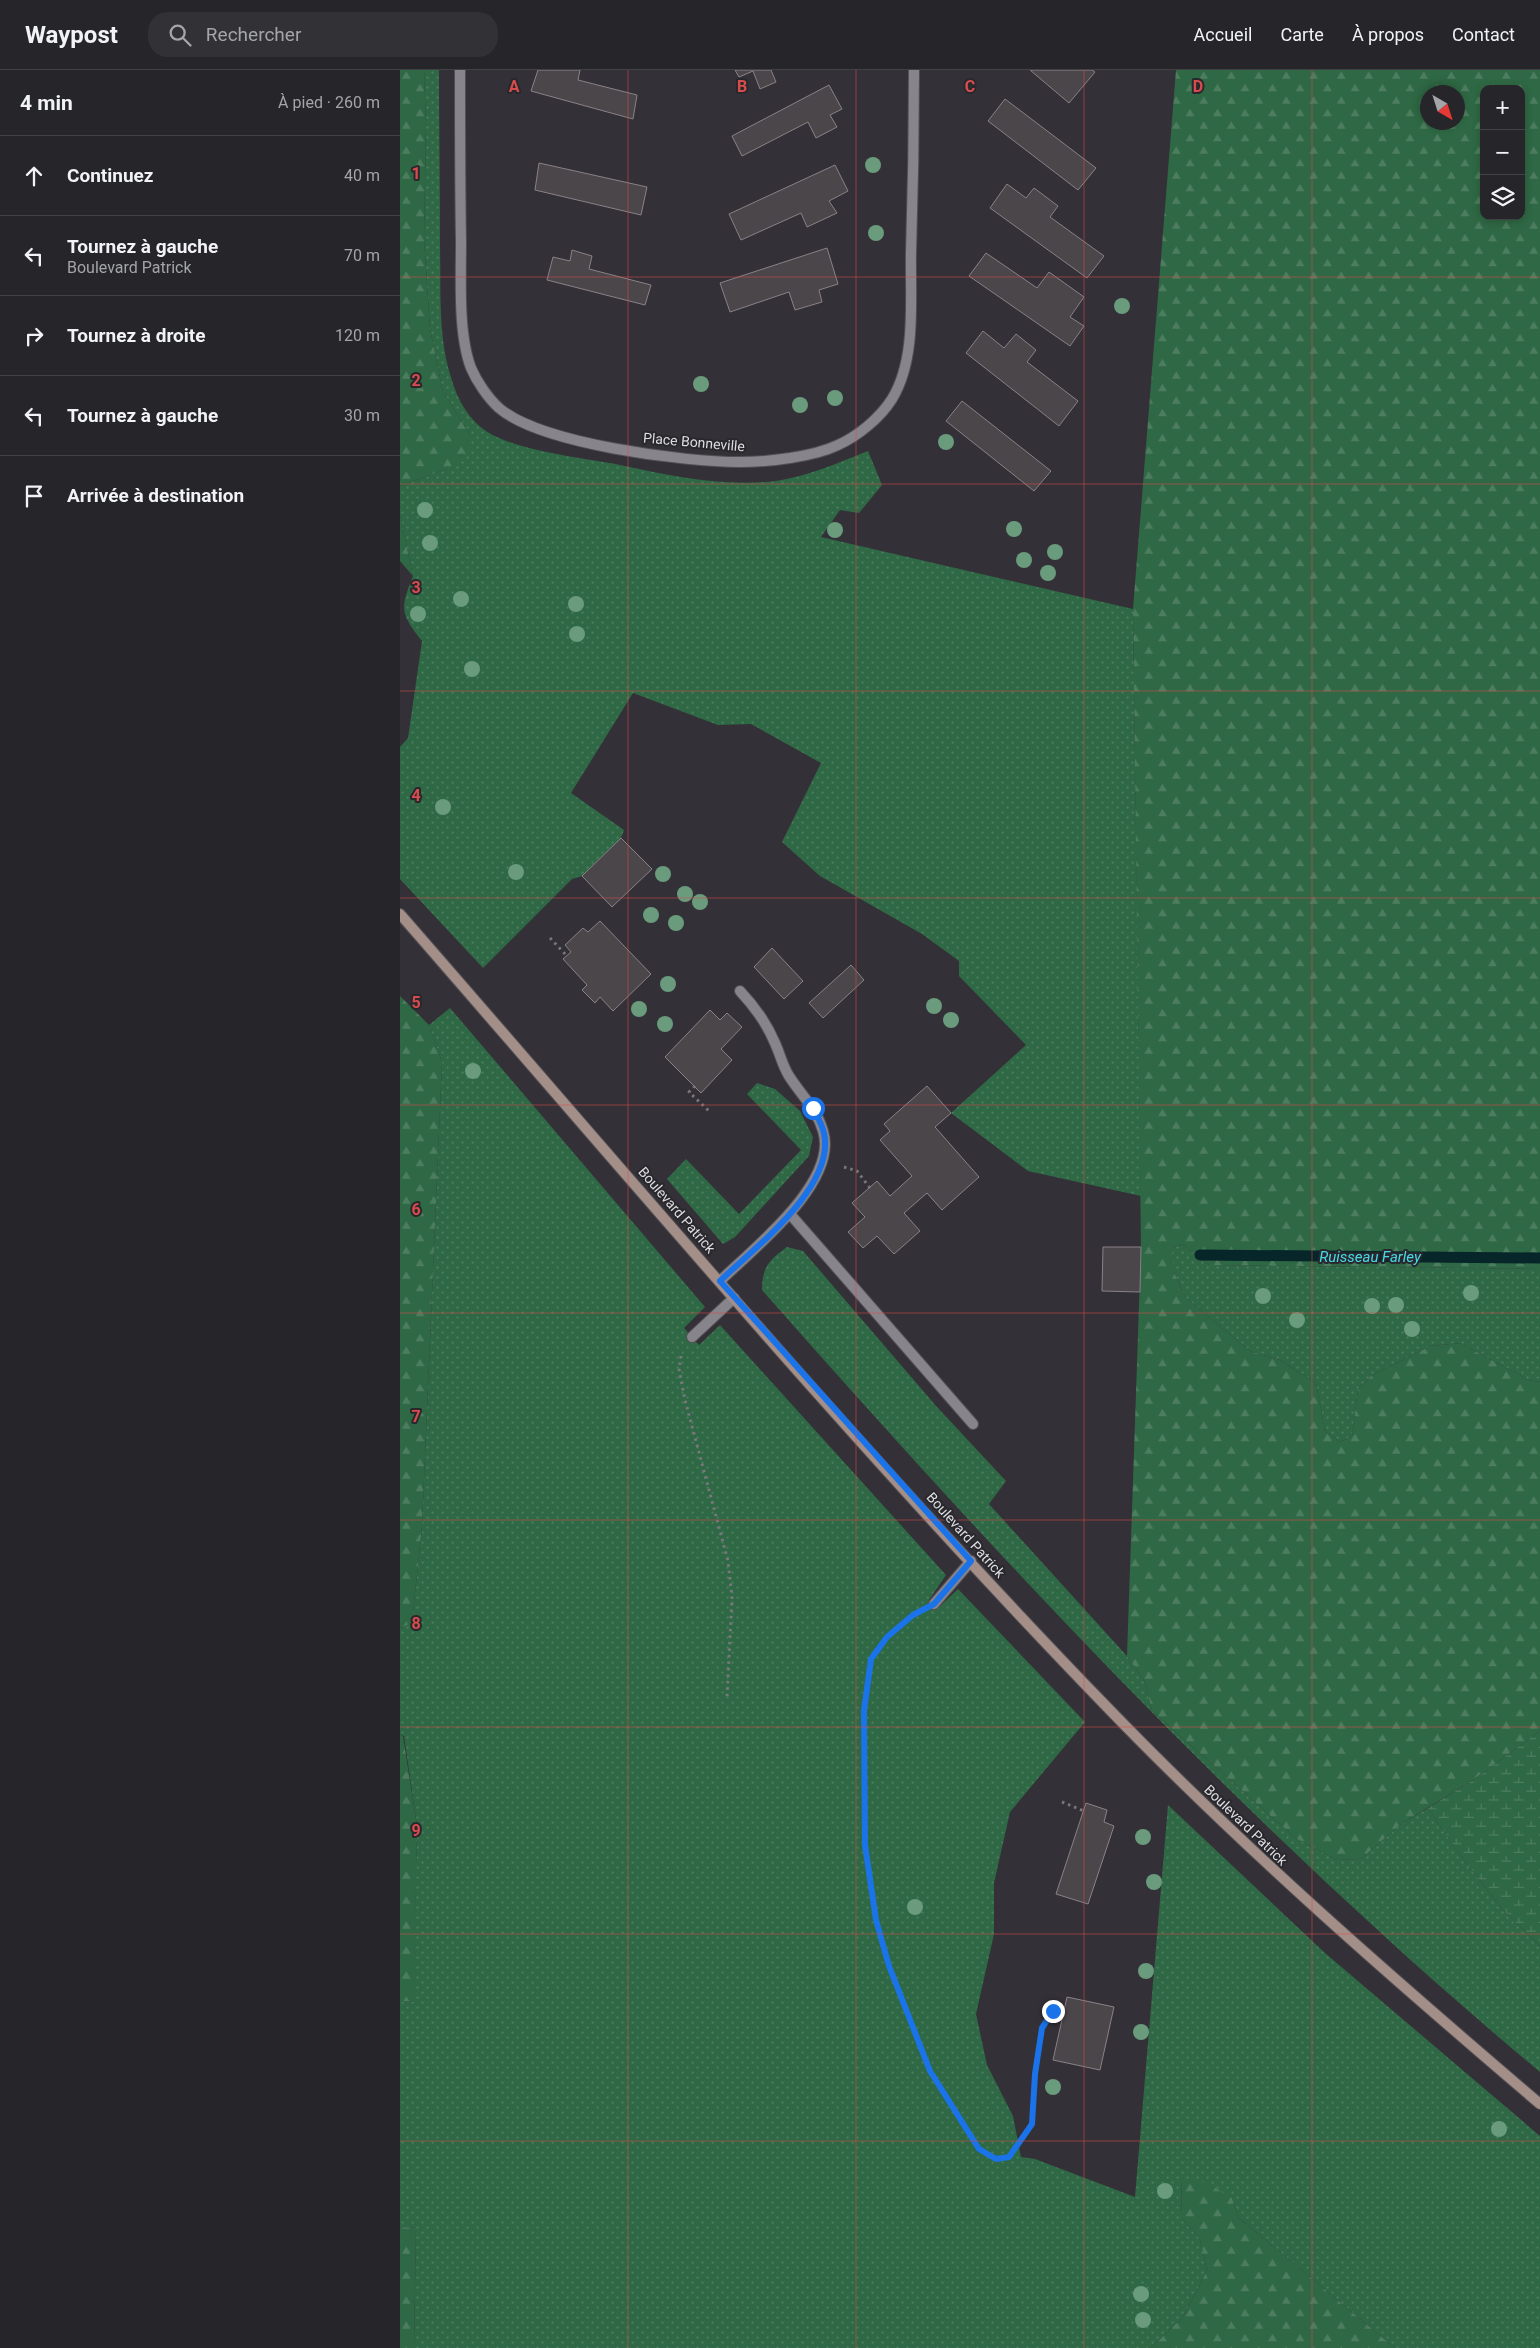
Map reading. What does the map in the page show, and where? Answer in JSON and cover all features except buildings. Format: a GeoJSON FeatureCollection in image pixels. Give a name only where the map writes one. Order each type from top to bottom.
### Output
{"type":"FeatureCollection","features":[{"type":"Feature","properties":{"kind":"street","name":"Place Bonneville"},"geometry":{"type":"LineString","coordinates":[[460,70],[461,282],[465,346],[472,370],[486,394],[500,409],[518,420],[540,430],[564,437],[646,453],[742,462],[787,458],[836,446],[858,434],[876,418],[890,402],[901,382],[909,338],[914,70]]}},
{"type":"Feature","properties":{"kind":"street","name":"Boulevard Patrick"},"geometry":{"type":"LineString","coordinates":[[400,914],[734,1298],[971,1561],[1107,1708],[1260,1858],[1411,1994],[1540,2104]]}},
{"type":"Feature","properties":{"kind":"street"},"geometry":{"type":"LineString","coordinates":[[720,1281],[790,1214],[812,1185],[822,1160],[825,1143],[820,1120],[782,1064],[774,1040],[758,1012],[740,991]]}},
{"type":"Feature","properties":{"kind":"street"},"geometry":{"type":"LineString","coordinates":[[790,1214],[973,1424]]}},
{"type":"Feature","properties":{"kind":"street"},"geometry":{"type":"LineString","coordinates":[[692,1337],[734,1298]]}},
{"type":"Feature","properties":{"kind":"street"},"geometry":{"type":"LineString","coordinates":[[934,1604],[971,1561]]}},
{"type":"Feature","properties":{"kind":"path"},"geometry":{"type":"LineString","coordinates":[[550,938],[567,956]]}},
{"type":"Feature","properties":{"kind":"path"},"geometry":{"type":"LineString","coordinates":[[694,1086],[689,1092],[708,1111]]}},
{"type":"Feature","properties":{"kind":"path"},"geometry":{"type":"LineString","coordinates":[[822,1160],[857,1171],[870,1188]]}},
{"type":"Feature","properties":{"kind":"path"},"geometry":{"type":"LineString","coordinates":[[692,1337],[682,1349],[678,1369],[728,1561],[732,1598],[727,1698]]}},
{"type":"Feature","properties":{"kind":"path"},"geometry":{"type":"LineString","coordinates":[[934,1604],[913,1615],[887,1637],[871,1659],[864,1711],[865,1845],[876,1920],[889,1966],[930,2071],[979,2149],[996,2159],[1009,2157],[1032,2124],[1035,2074],[1042,2028],[1053,2011]]}},
{"type":"Feature","properties":{"kind":"path"},"geometry":{"type":"LineString","coordinates":[[1062,1802],[1084,1811]]}},
{"type":"Feature","properties":{"kind":"green space"},"geometry":{"type":"Polygon","coordinates":[[[400,70],[424,70],[426,124],[424,239],[430,329],[443,392],[470,434],[468,455],[447,469],[400,486],[400,70]]]}},
{"type":"Feature","properties":{"kind":"green space"},"geometry":{"type":"Polygon","coordinates":[[[424,70],[439,70],[440,295],[446,359],[452,382],[463,406],[467,413],[486,431],[514,444],[550,453],[678,476],[737,483],[788,479],[823,469],[868,451],[882,485],[859,513],[840,510],[821,537],[1133,609],[1141,1196],[1028,1171],[951,1113],[1026,1045],[959,976],[959,961],[922,934],[820,876],[782,842],[821,763],[751,724],[718,725],[633,693],[571,793],[624,830],[621,838],[582,876],[572,879],[483,968],[400,879],[400,747],[408,738],[422,641],[409,624],[404,610],[406,596],[413,576],[400,515],[400,486],[447,469],[470,434],[443,392],[430,329],[424,239],[426,124],[424,70]]]}},
{"type":"Feature","properties":{"kind":"green space"},"geometry":{"type":"Polygon","coordinates":[[[1176,70],[1540,70],[1540,1269],[1209,1265],[1182,1244],[1173,1248],[1173,1270],[1185,1297],[1250,1351],[1280,1360],[1316,1383],[1325,1431],[1340,1442],[1352,1436],[1358,1389],[1372,1375],[1431,1346],[1460,1343],[1529,1380],[1540,1382],[1540,1731],[1473,1780],[1401,1824],[1361,1859],[1337,1860],[1297,1839],[1152,1711],[1145,1682],[1127,1656],[1141,1247],[1133,609],[1176,70]]]}},
{"type":"Feature","properties":{"kind":"green space"},"geometry":{"type":"Polygon","coordinates":[[[400,515],[413,576],[400,561],[400,515]]]}},
{"type":"Feature","properties":{"kind":"green space"},"geometry":{"type":"Polygon","coordinates":[[[400,996],[429,1025],[442,1062],[422,1526],[412,1623],[400,1628],[400,996]]]}},
{"type":"Feature","properties":{"kind":"green space"},"geometry":{"type":"Polygon","coordinates":[[[450,1008],[705,1307],[684,1328],[699,1345],[720,1325],[946,1575],[929,1600],[938,1608],[958,1589],[1085,1722],[1010,1812],[994,1883],[994,1934],[976,2014],[987,2065],[1013,2116],[1021,2157],[1035,2159],[1135,2197],[1168,1805],[1325,1953],[1540,2136],[1540,2348],[1395,2348],[1238,2217],[1232,2198],[1181,2178],[1182,2218],[1200,2239],[1207,2271],[1183,2317],[1152,2347],[414,2348],[416,2228],[400,2227],[400,2001],[413,2002],[417,1826],[404,1736],[400,1734],[400,1628],[412,1622],[422,1526],[442,1062],[429,1025],[450,1008]]]}},
{"type":"Feature","properties":{"kind":"green space"},"geometry":{"type":"Polygon","coordinates":[[[757,1083],[775,1089],[800,1111],[813,1137],[809,1156],[735,1237],[723,1244],[667,1179],[686,1159],[739,1214],[801,1150],[747,1094],[757,1083]]]}},
{"type":"Feature","properties":{"kind":"green space"},"geometry":{"type":"Polygon","coordinates":[[[1182,1244],[1209,1265],[1540,1269],[1540,1382],[1529,1380],[1460,1343],[1431,1346],[1372,1375],[1358,1389],[1352,1436],[1340,1442],[1325,1431],[1316,1383],[1280,1360],[1250,1351],[1185,1297],[1173,1270],[1173,1248],[1182,1244]]]}},
{"type":"Feature","properties":{"kind":"green space"},"geometry":{"type":"Polygon","coordinates":[[[787,1247],[803,1251],[937,1407],[1006,1481],[989,1504],[1127,1656],[1145,1682],[1152,1711],[1297,1839],[1337,1860],[1361,1859],[1401,1824],[1428,1808],[1458,1852],[1501,1908],[1540,1946],[1540,2072],[1435,1982],[1333,1889],[1234,1794],[1136,1696],[946,1495],[762,1290],[765,1270],[771,1260],[787,1247]]]}},
{"type":"Feature","properties":{"kind":"green space"},"geometry":{"type":"Polygon","coordinates":[[[1540,1731],[1540,1946],[1501,1908],[1458,1852],[1428,1808],[1473,1780],[1540,1731]]]}},
{"type":"Feature","properties":{"kind":"green space"},"geometry":{"type":"Polygon","coordinates":[[[400,1734],[403,1736],[417,1826],[414,2002],[400,2001],[400,1734]]]}},
{"type":"Feature","properties":{"kind":"green space"},"geometry":{"type":"Polygon","coordinates":[[[1181,2178],[1207,2183],[1232,2198],[1238,2217],[1395,2348],[1147,2348],[1152,2347],[1183,2317],[1207,2271],[1200,2239],[1182,2218],[1181,2178]]]}},
{"type":"Feature","properties":{"kind":"green space"},"geometry":{"type":"Polygon","coordinates":[[[400,2227],[416,2228],[414,2348],[400,2348],[400,2227]]]}},
{"type":"Feature","properties":{"kind":"waterway","name":"Ruisseau Farley"},"geometry":{"type":"LineString","coordinates":[[1200,1255],[1540,1258]]}},
{"type":"Feature","properties":{"kind":"route"},"geometry":{"type":"LineString","coordinates":[[813,1108],[820,1120],[825,1143],[820,1170],[812,1185],[790,1214],[720,1281],[760,1328],[971,1561],[934,1604],[913,1615],[887,1637],[871,1659],[864,1711],[865,1845],[876,1920],[889,1966],[930,2071],[979,2149],[996,2159],[1009,2157],[1032,2124],[1035,2074],[1042,2028],[1053,2011]]}}]}
